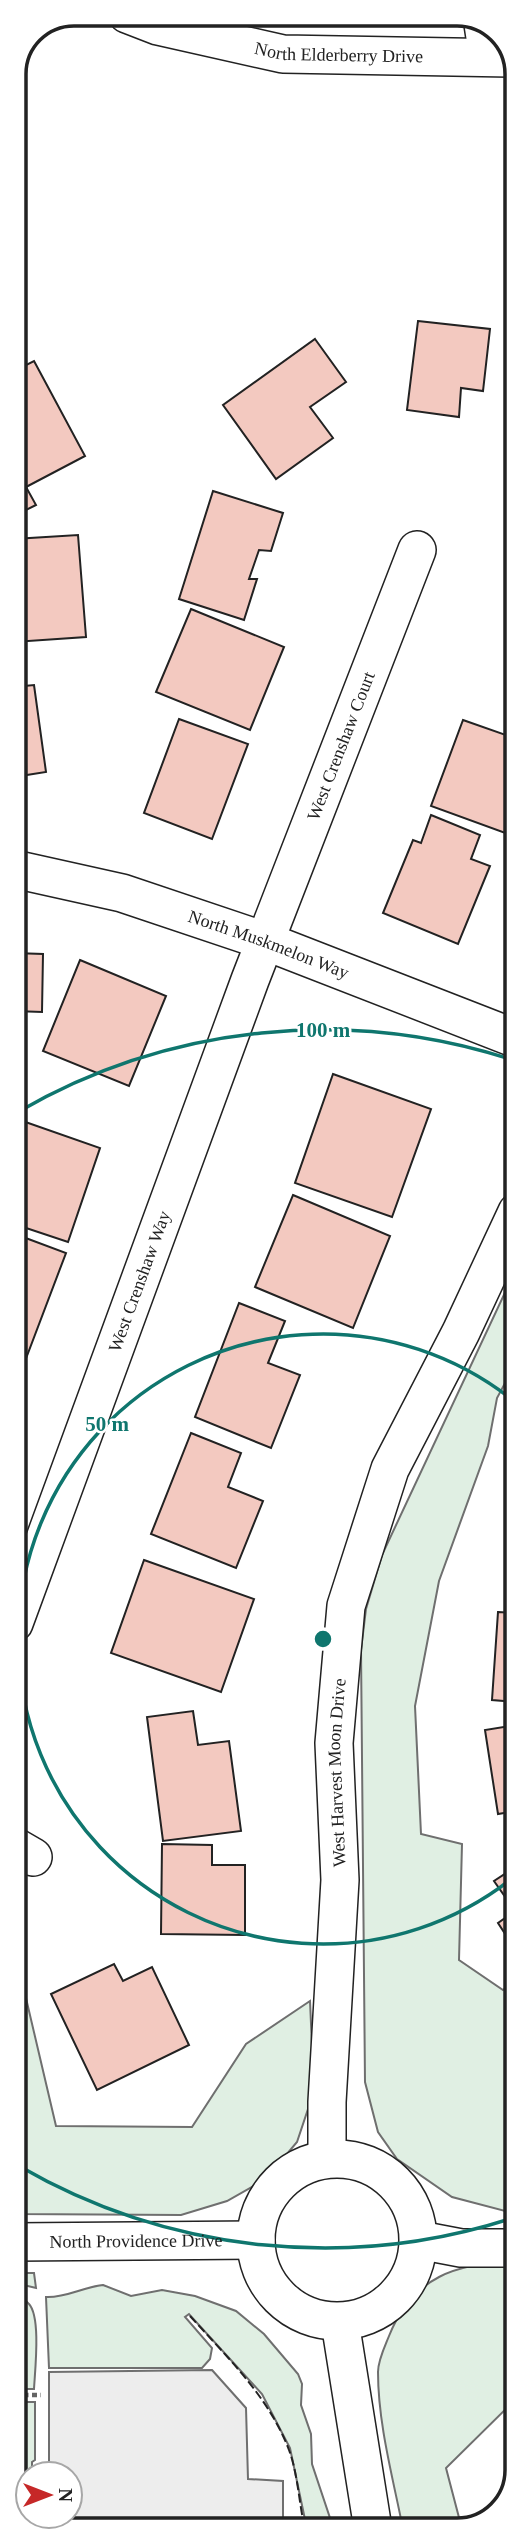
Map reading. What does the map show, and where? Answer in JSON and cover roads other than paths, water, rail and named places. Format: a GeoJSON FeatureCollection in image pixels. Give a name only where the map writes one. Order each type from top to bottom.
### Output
{"type":"FeatureCollection","features":[{"type":"Feature","properties":{"kind":"street","name":"North Elderberry Drive"},"geometry":{"type":"LineString","coordinates":[[158,26],[283,54],[494,46]]}},
{"type":"Feature","properties":{"kind":"street","name":"West Crenshaw Court"},"geometry":{"type":"LineString","coordinates":[[265,941],[417,550]]}},
{"type":"Feature","properties":{"kind":"street","name":"North Muskmelon Way"},"geometry":{"type":"LineString","coordinates":[[26,872],[122,893],[265,941],[504,1033]]}},
{"type":"Feature","properties":{"kind":"street","name":"West Crenshaw Way"},"geometry":{"type":"LineString","coordinates":[[27,1589],[265,941]]}},
{"type":"Feature","properties":{"kind":"street","name":"West Harvest Moon Drive"},"geometry":{"type":"LineString","coordinates":[[327,2158],[327,2102],[340,1880],[334,1743],[346,1606],[390,1469],[461,1332],[504,1239]]}},
{"type":"Feature","properties":{"kind":"street"},"geometry":{"type":"LineString","coordinates":[[327,2158],[354,2160],[380,2170],[401,2189],[415,2213],[419,2240],[415,2267],[402,2290],[383,2308],[359,2319],[340,2322],[308,2317],[287,2305],[270,2287],[259,2265],[256,2240],[259,2217],[268,2195],[284,2178],[304,2165],[327,2158]]}},
{"type":"Feature","properties":{"kind":"street","name":"North Providence Drive"},"geometry":{"type":"LineString","coordinates":[[27,2242],[256,2240]]}},
{"type":"Feature","properties":{"kind":"street"},"geometry":{"type":"LineString","coordinates":[[419,2240],[461,2249],[505,2248]]}},
{"type":"Feature","properties":{"kind":"street"},"geometry":{"type":"LineString","coordinates":[[340,2322],[371,2517]]}}]}
